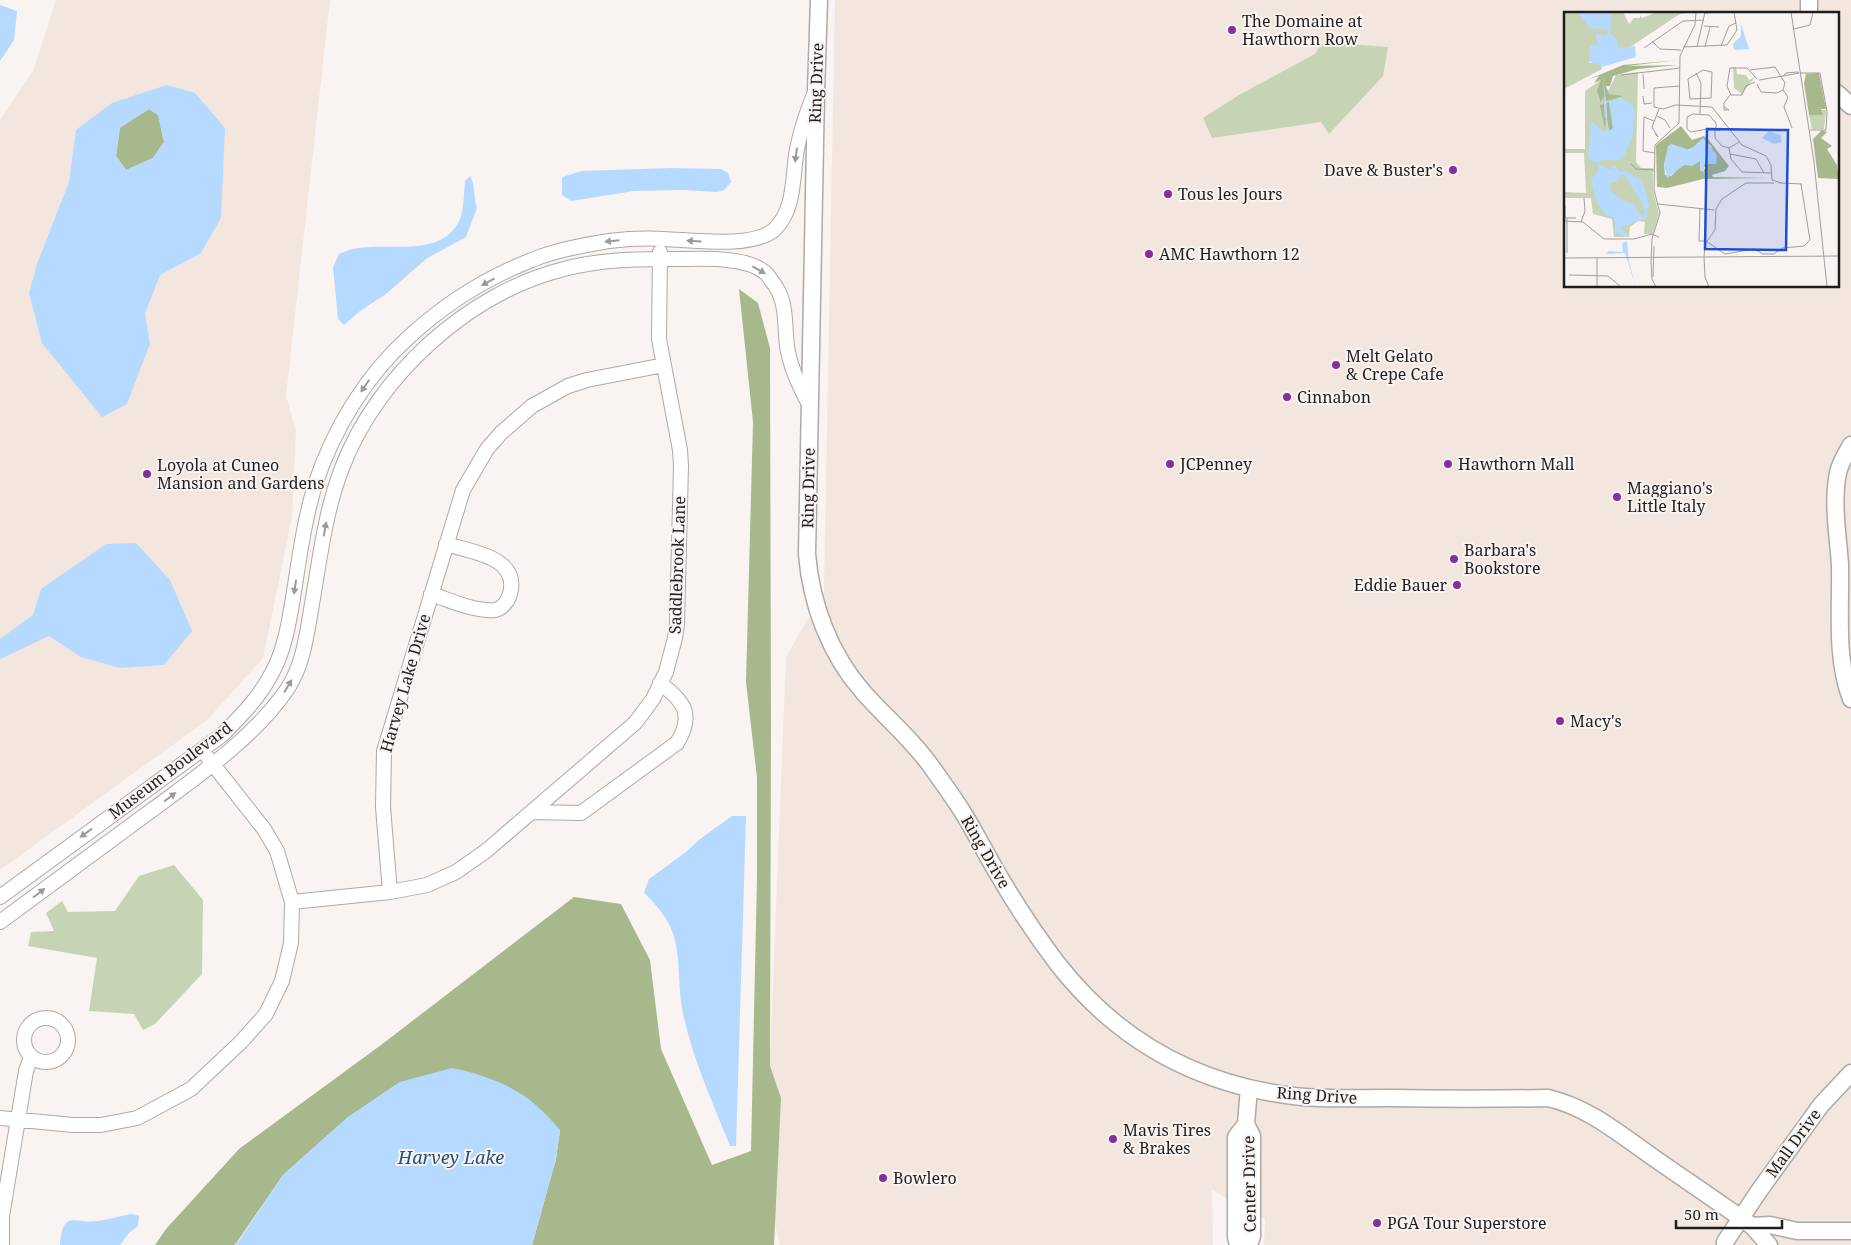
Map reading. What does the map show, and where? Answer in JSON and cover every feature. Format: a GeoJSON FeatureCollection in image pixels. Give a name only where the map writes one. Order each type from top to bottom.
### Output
{"type":"FeatureCollection","features":[{"type":"Feature","properties":{"kind":"street","name":"Ring Drive"},"geometry":{"type":"LineString","coordinates":[[819,0],[807,554],[813,596],[826,633],[838,657],[862,691],[923,755],[962,811],[996,871],[1036,934],[1058,964],[1088,1000],[1144,1045],[1200,1074],[1249,1088],[1288,1095],[1348,1098],[1548,1098],[1560,1101],[1581,1110],[1604,1124],[1746,1222],[1769,1245]]}},
{"type":"Feature","properties":{"kind":"street","name":"Museum Boulevard"},"geometry":{"type":"LineString","coordinates":[[0,897],[222,735],[250,707],[274,670],[287,636],[305,528],[315,486],[331,446],[352,406],[376,370],[409,336],[445,306],[490,280],[548,254],[611,241],[661,239],[723,242],[757,238],[773,230],[787,211],[791,198],[798,142],[804,116],[816,92]]}},
{"type":"Feature","properties":{"kind":"street"},"geometry":{"type":"LineString","coordinates":[[1838,93],[1851,106]]}},
{"type":"Feature","properties":{"kind":"street","name":"Saddlebrook Lane"},"geometry":{"type":"LineString","coordinates":[[292,902],[390,892],[427,885],[456,872],[486,851],[635,723],[653,699],[666,672],[677,624],[681,466],[680,450],[659,339],[659,259],[661,239]]}},
{"type":"Feature","properties":{"kind":"street","name":"Museum Boulevard"},"geometry":{"type":"LineString","coordinates":[[0,922],[213,764],[261,721],[289,687],[304,649],[327,516],[342,468],[357,435],[377,403],[400,372],[435,339],[469,312],[503,292],[563,269],[607,261],[659,259],[730,261],[746,264],[763,271],[777,287],[784,303],[787,347],[797,383],[809,404]]}},
{"type":"Feature","properties":{"kind":"street","name":"Harvey Lake Drive"},"geometry":{"type":"LineString","coordinates":[[390,892],[383,807],[384,751],[463,490],[486,449],[532,406],[568,386],[587,380],[664,365]]}},
{"type":"Feature","properties":{"kind":"street"},"geometry":{"type":"LineString","coordinates":[[1851,445],[1841,463],[1837,480],[1836,498],[1845,563],[1842,652],[1846,685],[1851,699]]}},
{"type":"Feature","properties":{"kind":"street","name":"Harvey Lake Drive"},"geometry":{"type":"LineString","coordinates":[[430,594],[484,610],[498,610],[509,600],[512,588],[510,573],[503,564],[490,557],[446,544]]}},
{"type":"Feature","properties":{"kind":"street"},"geometry":{"type":"LineString","coordinates":[[1845,563],[1851,580]]}},
{"type":"Feature","properties":{"kind":"street"},"geometry":{"type":"LineString","coordinates":[[531,812],[581,812],[676,743],[684,731],[687,716],[676,695],[660,683]]}},
{"type":"Feature","properties":{"kind":"street"},"geometry":{"type":"LineString","coordinates":[[0,1118],[101,1126],[138,1118],[191,1089],[241,1042],[266,1014],[282,981],[291,943],[292,902],[276,851],[264,829],[202,749]]}},
{"type":"Feature","properties":{"kind":"street"},"geometry":{"type":"LineString","coordinates":[[2,1245],[2,1216],[17,1120],[26,1071],[31,1057]]}},
{"type":"Feature","properties":{"kind":"street","name":"Mall Drive"},"geometry":{"type":"LineString","coordinates":[[1725,1245],[1725,1242],[1746,1222],[1820,1105],[1851,1073]]}},
{"type":"Feature","properties":{"kind":"street","name":"Center Drive"},"geometry":{"type":"LineString","coordinates":[[1249,1088],[1246,1124],[1252,1136],[1252,1236],[1249,1245]]}},
{"type":"Feature","properties":{"kind":"street","name":"Center Drive"},"geometry":{"type":"LineString","coordinates":[[1238,1245],[1236,1237],[1236,1137],[1246,1124]]}},
{"type":"Feature","properties":{"kind":"street"},"geometry":{"type":"LineString","coordinates":[[1746,1222],[1797,1231],[1851,1231]]}},
{"type":"Feature","properties":{"kind":"shaded area","name":"Loyola at Cuneo Mansion and Gardens"},"geometry":{"type":"Polygon","coordinates":[[[56,0],[330,0],[286,396],[296,431],[292,517],[263,658],[207,720],[0,870],[0,120],[33,71],[56,0]]]}},
{"type":"Feature","properties":{"kind":"shaded area","name":"Hawthorn Mall"},"geometry":{"type":"Polygon","coordinates":[[[835,0],[1851,0],[1851,1245],[1264,1245],[1265,1219],[1212,1190],[1213,1245],[780,1245],[771,1208],[770,1058],[786,657],[824,591],[835,0]]]}},
{"type":"Feature","properties":{"kind":"green space"},"geometry":{"type":"Polygon","coordinates":[[[1321,44],[1388,47],[1383,76],[1329,134],[1321,122],[1212,138],[1203,118],[1239,95],[1315,54],[1321,44]]]}},
{"type":"Feature","properties":{"kind":"green space"},"geometry":{"type":"Polygon","coordinates":[[[149,109],[158,115],[164,142],[153,158],[126,170],[116,156],[120,127],[149,109]]]}},
{"type":"Feature","properties":{"kind":"green space"},"geometry":{"type":"Polygon","coordinates":[[[739,289],[758,303],[770,348],[770,1066],[781,1098],[774,1245],[532,1245],[556,1159],[560,1130],[400,1082],[347,1118],[283,1175],[234,1245],[155,1245],[166,1229],[239,1149],[381,1045],[574,897],[621,904],[650,960],[661,1049],[712,1165],[751,1151],[757,877],[757,778],[746,682],[753,422],[739,289]]]}},
{"type":"Feature","properties":{"kind":"green space"},"geometry":{"type":"Polygon","coordinates":[[[174,865],[203,900],[202,974],[155,1024],[143,1030],[134,1014],[89,1011],[97,958],[28,946],[31,932],[54,931],[46,913],[62,901],[68,912],[115,911],[139,876],[174,865]]]}},
{"type":"Feature","properties":{"kind":"water"},"geometry":{"type":"Polygon","coordinates":[[[0,5],[17,11],[14,40],[0,61],[0,5]]]}},
{"type":"Feature","properties":{"kind":"water"},"geometry":{"type":"Polygon","coordinates":[[[167,85],[195,93],[225,128],[221,218],[201,253],[160,275],[145,314],[150,344],[127,404],[102,417],[42,343],[29,293],[37,264],[69,182],[76,130],[112,103],[167,85]],[[149,109],[120,128],[116,156],[126,170],[153,158],[164,142],[158,115],[149,109]]]}},
{"type":"Feature","properties":{"kind":"water"},"geometry":{"type":"Polygon","coordinates":[[[671,168],[721,169],[728,173],[731,182],[724,190],[717,192],[683,190],[634,191],[571,201],[562,195],[562,177],[582,171],[671,168]]]}},
{"type":"Feature","properties":{"kind":"water"},"geometry":{"type":"Polygon","coordinates":[[[470,176],[477,208],[466,237],[426,259],[386,294],[360,311],[344,325],[338,319],[333,267],[339,254],[351,249],[412,246],[440,240],[452,232],[460,219],[465,181],[470,176]]]}},
{"type":"Feature","properties":{"kind":"water"},"geometry":{"type":"Polygon","coordinates":[[[136,543],[170,580],[192,631],[164,665],[120,668],[81,657],[49,636],[0,659],[0,639],[33,615],[41,589],[106,544],[136,543]]]}},
{"type":"Feature","properties":{"kind":"water"},"geometry":{"type":"Polygon","coordinates":[[[732,816],[746,816],[736,1146],[730,1146],[692,1047],[681,1002],[678,958],[674,936],[665,917],[644,893],[649,879],[732,816]]]}},
{"type":"Feature","properties":{"kind":"water","name":"Harvey Lake"},"geometry":{"type":"Polygon","coordinates":[[[452,1068],[487,1077],[520,1093],[541,1110],[560,1130],[556,1159],[532,1245],[234,1245],[238,1242],[283,1175],[347,1118],[400,1082],[452,1068]]]}},
{"type":"Feature","properties":{"kind":"water"},"geometry":{"type":"Polygon","coordinates":[[[132,1214],[139,1216],[138,1226],[129,1233],[120,1245],[60,1245],[61,1234],[67,1222],[76,1220],[97,1221],[132,1214]]]}},
{"type":"Feature","properties":{"kind":"place","name":"The Domaine at Hawthorn Row"},"geometry":{"type":"Point","coordinates":[1232,30]}},
{"type":"Feature","properties":{"kind":"place","name":"Dave & Buster's"},"geometry":{"type":"Point","coordinates":[1453,170]}},
{"type":"Feature","properties":{"kind":"place","name":"Tous les Jours"},"geometry":{"type":"Point","coordinates":[1168,194]}},
{"type":"Feature","properties":{"kind":"place","name":"AMC Hawthorn 12"},"geometry":{"type":"Point","coordinates":[1149,254]}},
{"type":"Feature","properties":{"kind":"place","name":"Melt Gelato & Crepe Cafe"},"geometry":{"type":"Point","coordinates":[1336,365]}},
{"type":"Feature","properties":{"kind":"place","name":"Cinnabon"},"geometry":{"type":"Point","coordinates":[1287,397]}},
{"type":"Feature","properties":{"kind":"place","name":"JCPenney"},"geometry":{"type":"Point","coordinates":[1170,464]}},
{"type":"Feature","properties":{"kind":"place","name":"Hawthorn Mall"},"geometry":{"type":"Point","coordinates":[1448,464]}},
{"type":"Feature","properties":{"kind":"place","name":"Loyola at Cuneo Mansion and Gardens"},"geometry":{"type":"Point","coordinates":[147,474]}},
{"type":"Feature","properties":{"kind":"place","name":"Maggiano's Little Italy"},"geometry":{"type":"Point","coordinates":[1617,497]}},
{"type":"Feature","properties":{"kind":"place","name":"Barbara's Bookstore"},"geometry":{"type":"Point","coordinates":[1454,559]}},
{"type":"Feature","properties":{"kind":"place","name":"Eddie Bauer"},"geometry":{"type":"Point","coordinates":[1457,585]}},
{"type":"Feature","properties":{"kind":"place","name":"Macy's"},"geometry":{"type":"Point","coordinates":[1560,721]}},
{"type":"Feature","properties":{"kind":"place","name":"Mavis Tires & Brakes"},"geometry":{"type":"Point","coordinates":[1113,1139]}},
{"type":"Feature","properties":{"kind":"place","name":"Bowlero"},"geometry":{"type":"Point","coordinates":[883,1178]}},
{"type":"Feature","properties":{"kind":"place","name":"PGA Tour Superstore"},"geometry":{"type":"Point","coordinates":[1377,1223]}}]}
